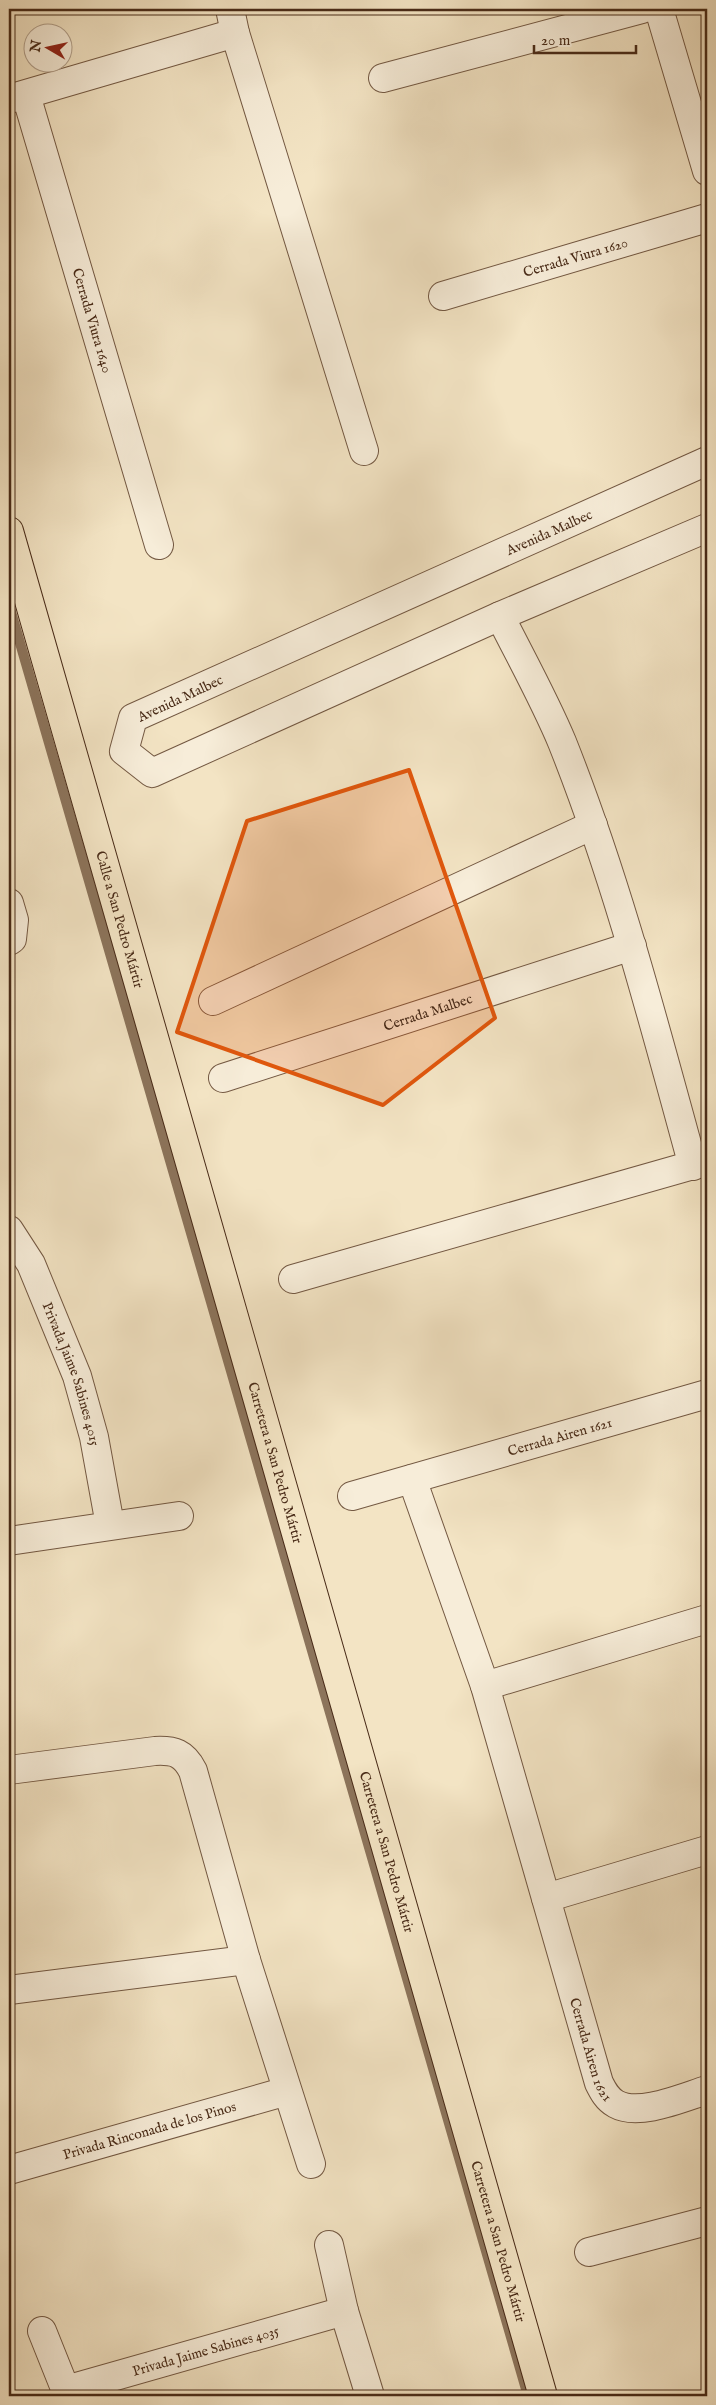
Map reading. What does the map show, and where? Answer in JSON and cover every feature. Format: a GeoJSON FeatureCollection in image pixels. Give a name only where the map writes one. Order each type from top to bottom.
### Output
{"type":"FeatureCollection","features":[{"type":"Feature","properties":{"kind":"main road","name":"Calle a San Pedro Mártir"},"geometry":{"type":"LineString","coordinates":[[9,532],[231,1307]]}},
{"type":"Feature","properties":{"kind":"main road","name":"Carretera a San Pedro Mártir"},"geometry":{"type":"LineString","coordinates":[[231,1307],[543,2396]]}},
{"type":"Feature","properties":{"kind":"street"},"geometry":{"type":"LineString","coordinates":[[383,78],[642,9]]}},
{"type":"Feature","properties":{"kind":"street"},"geometry":{"type":"LineString","coordinates":[[659,9],[707,171]]}},
{"type":"Feature","properties":{"kind":"street","name":"Cerrada Viura 1640"},"geometry":{"type":"LineString","coordinates":[[159,545],[17,97],[232,21],[364,451]]}},
{"type":"Feature","properties":{"kind":"street","name":"Cerrada Viura 1620"},"geometry":{"type":"LineString","coordinates":[[443,296],[707,218]]}},
{"type":"Feature","properties":{"kind":"street","name":"Avenida Malbec"},"geometry":{"type":"LineString","coordinates":[[707,461],[134,718],[124,752],[152,773],[500,616],[707,528]]}},
{"type":"Feature","properties":{"kind":"street"},"geometry":{"type":"LineString","coordinates":[[292,1279],[700,1164],[593,825],[561,741],[500,616]]}},
{"type":"Feature","properties":{"kind":"street"},"geometry":{"type":"LineString","coordinates":[[213,1001],[593,825]]}},
{"type":"Feature","properties":{"kind":"street"},"geometry":{"type":"LineString","coordinates":[[9,903],[14,929],[12,939],[9,941]]}},
{"type":"Feature","properties":{"kind":"street","name":"Cerrada Malbec"},"geometry":{"type":"LineString","coordinates":[[224,1078],[632,946]]}},
{"type":"Feature","properties":{"kind":"street","name":"Privada Jaime Sabines 4015"},"geometry":{"type":"LineString","coordinates":[[9,1230],[31,1264],[77,1376],[94,1437],[110,1525]]}},
{"type":"Feature","properties":{"kind":"street","name":"Cerrada Airen 1621"},"geometry":{"type":"LineString","coordinates":[[352,1496],[707,1394]]}},
{"type":"Feature","properties":{"kind":"street","name":"Cerrada Airen 1621"},"geometry":{"type":"LineString","coordinates":[[412,1479],[485,1686],[599,2083],[606,2096],[616,2104],[645,2108],[707,2090]]}},
{"type":"Feature","properties":{"kind":"street"},"geometry":{"type":"LineString","coordinates":[[9,1540],[179,1516]]}},
{"type":"Feature","properties":{"kind":"street"},"geometry":{"type":"LineString","coordinates":[[485,1686],[707,1619]]}},
{"type":"Feature","properties":{"kind":"street"},"geometry":{"type":"LineString","coordinates":[[9,1770],[168,1750],[180,1753],[188,1761],[193,1771],[246,1960],[311,2164]]}},
{"type":"Feature","properties":{"kind":"street"},"geometry":{"type":"LineString","coordinates":[[546,1898],[707,1850]]}},
{"type":"Feature","properties":{"kind":"street"},"geometry":{"type":"LineString","coordinates":[[9,1990],[246,1960]]}},
{"type":"Feature","properties":{"kind":"street","name":"Privada Rinconada de los Pinos"},"geometry":{"type":"LineString","coordinates":[[10,2165],[287,2091]]}},
{"type":"Feature","properties":{"kind":"street"},"geometry":{"type":"LineString","coordinates":[[589,2252],[707,2221]]}},
{"type":"Feature","properties":{"kind":"street"},"geometry":{"type":"LineString","coordinates":[[329,2245],[344,2311],[370,2396]]}},
{"type":"Feature","properties":{"kind":"street","name":"Privada Jaime Sabines 4035"},"geometry":{"type":"LineString","coordinates":[[42,2331],[67,2393],[344,2311]]}},
{"type":"Feature","properties":{"kind":"highlighted area"},"geometry":{"type":"Polygon","coordinates":[[[409,770],[495,1018],[383,1105],[177,1032],[247,821],[409,770]]]}},
{"type":"Feature","properties":{"kind":"waterway"},"geometry":{"type":"LineString","coordinates":[[9,605],[528,2396]]}}]}
